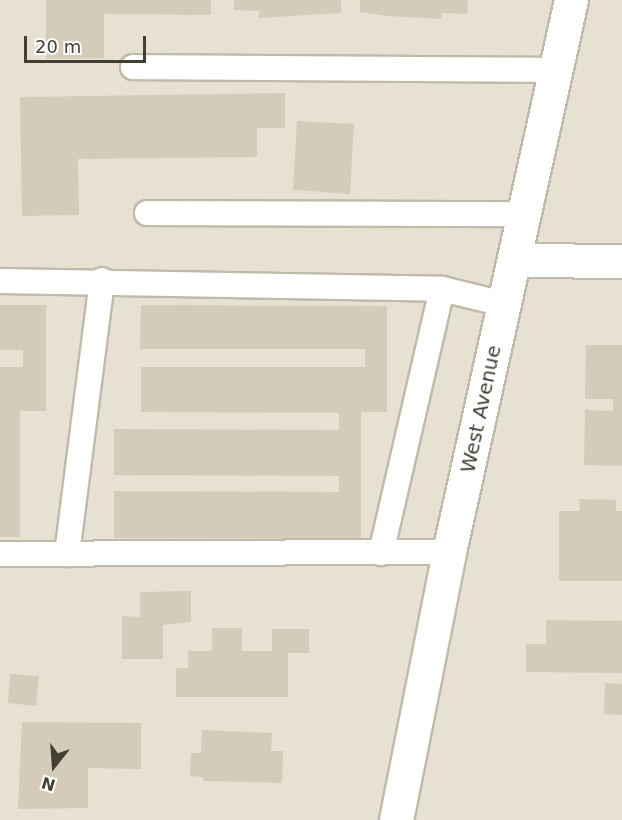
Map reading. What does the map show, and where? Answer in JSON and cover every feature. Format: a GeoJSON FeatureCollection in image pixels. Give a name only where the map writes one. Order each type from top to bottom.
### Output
{"type":"FeatureCollection","features":[{"type":"Feature","properties":{"kind":"street","name":"West Avenue"},"geometry":{"type":"LineString","coordinates":[[396,820],[449,552],[526,214],[554,70],[571,0]]}},
{"type":"Feature","properties":{"kind":"street"},"geometry":{"type":"LineString","coordinates":[[515,260],[622,261]]}},
{"type":"Feature","properties":{"kind":"lane"},"geometry":{"type":"LineString","coordinates":[[133,67],[554,70]]}},
{"type":"Feature","properties":{"kind":"lane"},"geometry":{"type":"LineString","coordinates":[[147,213],[526,214]]}},
{"type":"Feature","properties":{"kind":"lane"},"geometry":{"type":"LineString","coordinates":[[0,281],[102,280],[442,289],[504,304]]}},
{"type":"Feature","properties":{"kind":"lane"},"geometry":{"type":"LineString","coordinates":[[67,554],[102,280]]}},
{"type":"Feature","properties":{"kind":"lane"},"geometry":{"type":"LineString","coordinates":[[381,553],[442,289]]}},
{"type":"Feature","properties":{"kind":"lane"},"geometry":{"type":"LineString","coordinates":[[0,554],[449,552]]}},
{"type":"Feature","properties":{"kind":"shaded area"},"geometry":{"type":"Polygon","coordinates":[[[0,0],[622,0],[622,820],[0,820],[0,0]]]}},
{"type":"Feature","properties":{"kind":"building"},"geometry":{"type":"Polygon","coordinates":[[[46,0],[211,0],[211,15],[104,14],[104,58],[46,59],[46,0]]]}},
{"type":"Feature","properties":{"kind":"building"},"geometry":{"type":"Polygon","coordinates":[[[234,0],[341,0],[341,13],[259,18],[259,11],[234,10],[234,0]]]}},
{"type":"Feature","properties":{"kind":"building"},"geometry":{"type":"Polygon","coordinates":[[[360,0],[468,0],[467,14],[442,13],[442,19],[360,12],[360,0]]]}},
{"type":"Feature","properties":{"kind":"building"},"geometry":{"type":"Polygon","coordinates":[[[285,93],[285,128],[257,128],[257,157],[78,159],[79,215],[22,216],[20,97],[285,93]]]}},
{"type":"Feature","properties":{"kind":"building"},"geometry":{"type":"Polygon","coordinates":[[[297,121],[354,124],[350,194],[293,190],[297,121]]]}},
{"type":"Feature","properties":{"kind":"building"},"geometry":{"type":"Polygon","coordinates":[[[0,305],[46,305],[46,411],[20,411],[20,537],[0,537],[0,367],[23,367],[23,350],[0,350],[0,305]]]}},
{"type":"Feature","properties":{"kind":"building"},"geometry":{"type":"Polygon","coordinates":[[[141,305],[387,306],[387,412],[361,412],[361,539],[114,538],[114,491],[339,492],[339,476],[114,475],[114,429],[339,430],[339,413],[141,412],[141,367],[365,367],[365,349],[140,349],[141,305]]]}},
{"type":"Feature","properties":{"kind":"building"},"geometry":{"type":"Polygon","coordinates":[[[586,345],[622,345],[622,466],[584,465],[585,410],[613,411],[613,399],[585,399],[586,345]]]}},
{"type":"Feature","properties":{"kind":"building"},"geometry":{"type":"Polygon","coordinates":[[[579,499],[616,500],[616,511],[622,511],[622,581],[559,581],[559,511],[580,511],[579,499]]]}},
{"type":"Feature","properties":{"kind":"building"},"geometry":{"type":"Polygon","coordinates":[[[191,591],[191,622],[163,625],[163,659],[122,659],[122,616],[140,617],[140,592],[191,591]]]}},
{"type":"Feature","properties":{"kind":"building"},"geometry":{"type":"Polygon","coordinates":[[[546,620],[622,621],[622,673],[526,672],[526,644],[546,644],[546,620]]]}},
{"type":"Feature","properties":{"kind":"building"},"geometry":{"type":"Polygon","coordinates":[[[212,628],[242,628],[242,651],[272,651],[272,629],[309,629],[309,653],[288,653],[288,697],[176,697],[176,668],[188,668],[188,651],[212,651],[212,628]]]}},
{"type":"Feature","properties":{"kind":"building"},"geometry":{"type":"Polygon","coordinates":[[[10,674],[39,676],[36,706],[8,703],[10,674]]]}},
{"type":"Feature","properties":{"kind":"building"},"geometry":{"type":"Polygon","coordinates":[[[605,683],[622,684],[622,715],[604,714],[605,683]]]}},
{"type":"Feature","properties":{"kind":"building"},"geometry":{"type":"Polygon","coordinates":[[[22,722],[141,723],[141,769],[88,768],[88,808],[18,809],[22,722]]]}},
{"type":"Feature","properties":{"kind":"building"},"geometry":{"type":"Polygon","coordinates":[[[202,730],[272,733],[271,751],[283,751],[282,783],[203,781],[203,777],[190,776],[191,753],[201,753],[202,730]]]}}]}
